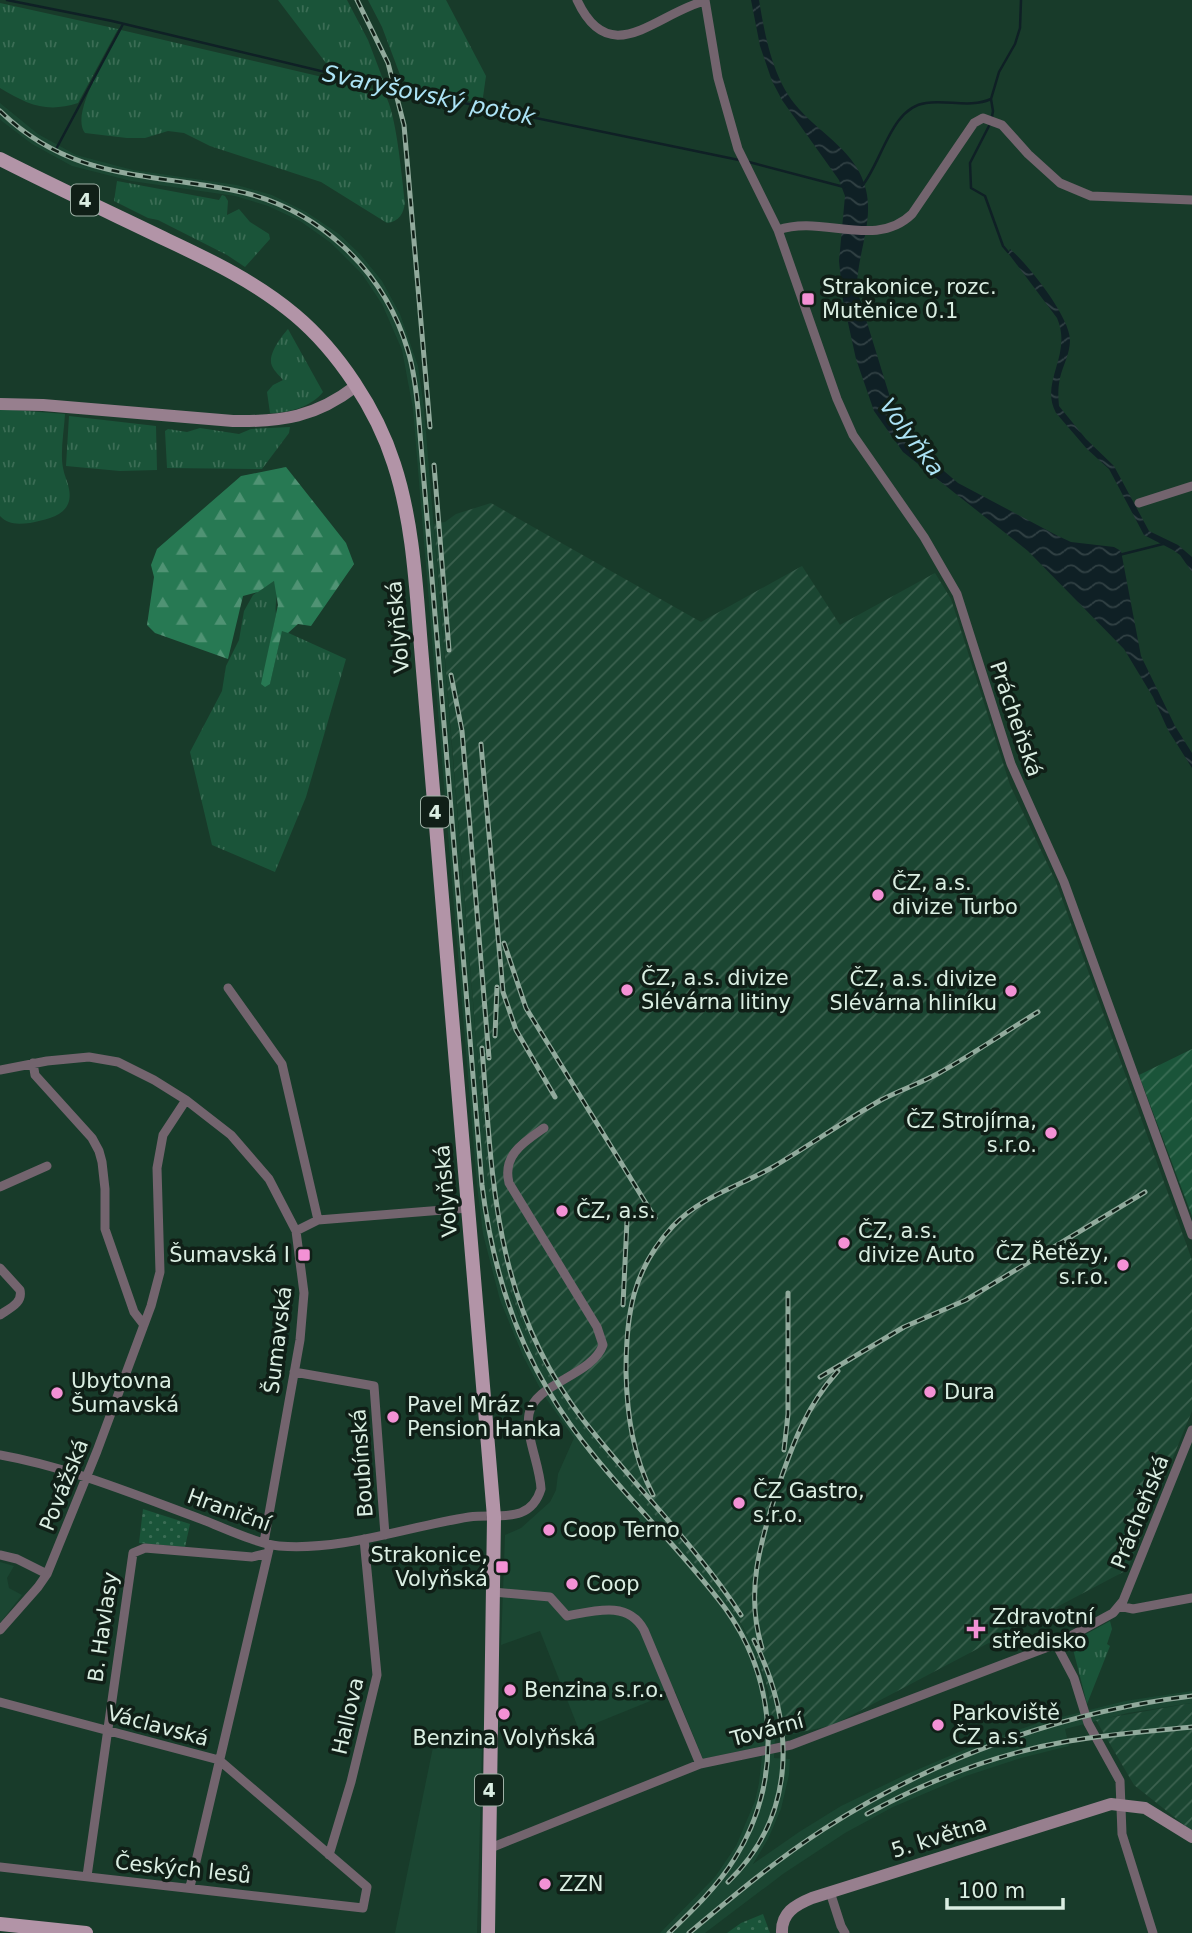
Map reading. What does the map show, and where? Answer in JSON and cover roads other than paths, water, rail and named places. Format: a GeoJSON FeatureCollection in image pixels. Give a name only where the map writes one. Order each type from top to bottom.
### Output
{"type":"FeatureCollection","features":[{"type":"Feature","properties":{"kind":"main road","name":"4"},"geometry":{"type":"LineString","coordinates":[[0,159],[204,257],[251,284],[296,316],[356,386]]}},
{"type":"Feature","properties":{"kind":"main road"},"geometry":{"type":"LineString","coordinates":[[0,404],[260,421],[298,417],[325,408],[356,386]]}},
{"type":"Feature","properties":{"kind":"main road","name":"Volyňská"},"geometry":{"type":"LineString","coordinates":[[356,386],[373,414],[394,462],[413,554],[494,1517],[487,1929]]}},
{"type":"Feature","properties":{"kind":"main road"},"geometry":{"type":"LineString","coordinates":[[1122,1804],[1154,1812],[1192,1837]]}},
{"type":"Feature","properties":{"kind":"main road","name":"5. května"},"geometry":{"type":"LineString","coordinates":[[782,1930],[788,1911],[803,1901],[1101,1807],[1122,1804]]}},
{"type":"Feature","properties":{"kind":"main road"},"geometry":{"type":"LineString","coordinates":[[0,1924],[85,1933]]}},
{"type":"Feature","properties":{"kind":"street"},"geometry":{"type":"LineString","coordinates":[[577,0],[589,22],[603,32],[620,36],[634,34],[691,5],[705,1]]}},
{"type":"Feature","properties":{"kind":"street","name":"Prácheňská"},"geometry":{"type":"LineString","coordinates":[[705,1],[721,94],[740,155],[778,230],[849,426],[860,448],[924,537],[957,594],[1011,764],[1064,882],[1192,1235]]}},
{"type":"Feature","properties":{"kind":"street"},"geometry":{"type":"LineString","coordinates":[[778,230],[800,224],[872,232],[890,228],[908,217],[974,123],[983,118],[1002,125],[1060,183],[1091,196],[1192,200]]}},
{"type":"Feature","properties":{"kind":"street"},"geometry":{"type":"LineString","coordinates":[[1139,503],[1192,486]]}},
{"type":"Feature","properties":{"kind":"street"},"geometry":{"type":"LineString","coordinates":[[228,988],[282,1064],[318,1220]]}},
{"type":"Feature","properties":{"kind":"street","name":"Šumavská"},"geometry":{"type":"LineString","coordinates":[[0,1070],[33,1063],[89,1057],[118,1062],[154,1080],[186,1100],[231,1135],[269,1179],[296,1231],[304,1276],[304,1293],[268,1546],[190,1887]]}},
{"type":"Feature","properties":{"kind":"street"},"geometry":{"type":"LineString","coordinates":[[33,1063],[35,1074],[92,1138],[99,1151],[103,1162],[105,1229],[114,1262],[134,1312],[144,1325]]}},
{"type":"Feature","properties":{"kind":"street","name":"Povážská"},"geometry":{"type":"LineString","coordinates":[[0,1630],[47,1574],[144,1325],[160,1272],[156,1168],[163,1135],[186,1100]]}},
{"type":"Feature","properties":{"kind":"street","name":"Hraniční"},"geometry":{"type":"LineString","coordinates":[[0,1455],[38,1462],[85,1477],[268,1546],[324,1545],[471,1517],[494,1517],[524,1511],[538,1497],[540,1479],[528,1423],[534,1402],[594,1360],[603,1345],[597,1327],[509,1183],[508,1162],[516,1150],[544,1128]]}},
{"type":"Feature","properties":{"kind":"street"},"geometry":{"type":"LineString","coordinates":[[0,1187],[47,1166]]}},
{"type":"Feature","properties":{"kind":"street"},"geometry":{"type":"LineString","coordinates":[[296,1231],[318,1220],[468,1208]]}},
{"type":"Feature","properties":{"kind":"street"},"geometry":{"type":"LineString","coordinates":[[0,1268],[21,1294],[18,1303],[0,1315]]}},
{"type":"Feature","properties":{"kind":"street","name":"Boubínská"},"geometry":{"type":"LineString","coordinates":[[294,1371],[374,1386],[385,1535]]}},
{"type":"Feature","properties":{"kind":"street","name":"Prácheňská"},"geometry":{"type":"LineString","coordinates":[[1119,1606],[1192,1430]]}},
{"type":"Feature","properties":{"kind":"street","name":"Hallova"},"geometry":{"type":"LineString","coordinates":[[328,1854],[351,1782],[377,1675],[364,1539]]}},
{"type":"Feature","properties":{"kind":"street","name":"Hraniční"},"geometry":{"type":"LineString","coordinates":[[135,1550],[145,1548],[252,1557],[268,1546]]}},
{"type":"Feature","properties":{"kind":"street","name":"B. Havlasy"},"geometry":{"type":"LineString","coordinates":[[87,1876],[131,1556],[135,1550]]}},
{"type":"Feature","properties":{"kind":"street"},"geometry":{"type":"LineString","coordinates":[[0,1555],[17,1559],[47,1574]]}},
{"type":"Feature","properties":{"kind":"street"},"geometry":{"type":"LineString","coordinates":[[494,1592],[550,1597],[567,1616],[615,1610],[636,1618],[644,1630],[701,1764]]}},
{"type":"Feature","properties":{"kind":"street"},"geometry":{"type":"LineString","coordinates":[[1119,1606],[1133,1609],[1192,1598]]}},
{"type":"Feature","properties":{"kind":"street","name":"Tovární"},"geometry":{"type":"LineString","coordinates":[[488,1849],[701,1764],[791,1745],[1056,1644],[1113,1613],[1119,1606]]}},
{"type":"Feature","properties":{"kind":"street"},"geometry":{"type":"LineString","coordinates":[[1056,1644],[1074,1678],[1088,1723],[1120,1781],[1122,1834],[1153,1933]]}},
{"type":"Feature","properties":{"kind":"street","name":"Václavská"},"geometry":{"type":"LineString","coordinates":[[0,1702],[219,1760],[368,1887],[363,1908]]}},
{"type":"Feature","properties":{"kind":"street","name":"Českých lesů"},"geometry":{"type":"LineString","coordinates":[[0,1867],[363,1908]]}},
{"type":"Feature","properties":{"kind":"street"},"geometry":{"type":"LineString","coordinates":[[830,1892],[845,1933]]}},
{"type":"Feature","properties":{"kind":"water"},"geometry":{"type":"Polygon","coordinates":[[[751,0],[759,0],[772,58],[790,98],[838,145],[862,177],[868,215],[857,290],[893,407],[905,430],[930,459],[958,483],[1071,542],[1114,547],[1121,551],[1141,656],[1175,726],[1192,753],[1192,768],[1124,649],[1028,551],[903,452],[874,411],[856,359],[843,300],[839,261],[845,196],[839,180],[782,100],[772,81],[760,46],[751,0]]]}},
{"type":"Feature","properties":{"kind":"water"},"geometry":{"type":"Polygon","coordinates":[[[1010,249],[1047,292],[1068,330],[1070,345],[1059,381],[1059,406],[1086,439],[1114,466],[1149,531],[1178,545],[1192,557],[1192,572],[1180,555],[1144,535],[1109,469],[1087,449],[1056,413],[1051,390],[1059,356],[1061,331],[1057,318],[1008,253],[1010,249]]]}},
{"type":"Feature","properties":{"kind":"waterway","name":"Svaryšovský potok"},"geometry":{"type":"LineString","coordinates":[[7,0],[112,21],[396,89],[739,160]]}},
{"type":"Feature","properties":{"kind":"waterway"},"geometry":{"type":"LineString","coordinates":[[1008,252],[1003,246],[985,196],[971,188],[970,163],[991,122],[991,99],[999,72],[1015,44],[1020,28],[1021,0]]}},
{"type":"Feature","properties":{"kind":"waterway"},"geometry":{"type":"LineString","coordinates":[[55,151],[123,24]]}},
{"type":"Feature","properties":{"kind":"waterway"},"geometry":{"type":"LineString","coordinates":[[862,186],[888,137],[904,114],[914,107],[934,102],[976,103],[991,99]]}},
{"type":"Feature","properties":{"kind":"waterway","name":"Svaryšovský potok"},"geometry":{"type":"LineString","coordinates":[[749,162],[844,187]]}},
{"type":"Feature","properties":{"kind":"waterway"},"geometry":{"type":"LineString","coordinates":[[1119,555],[1163,544]]}},
{"type":"Feature","properties":{"kind":"railway"},"geometry":{"type":"LineString","coordinates":[[357,0],[388,63],[404,125],[430,427]]}},
{"type":"Feature","properties":{"kind":"railway"},"geometry":{"type":"LineString","coordinates":[[0,111],[26,133],[53,150],[81,161],[109,170],[232,190],[263,198],[292,210],[318,226],[364,268],[397,321],[408,351],[418,409],[482,1185],[497,1265],[523,1342],[548,1390],[588,1448],[725,1608],[743,1637],[756,1667],[764,1699],[768,1731],[767,1764],[761,1797],[751,1828],[721,1878],[669,1933]]}},
{"type":"Feature","properties":{"kind":"railway"},"geometry":{"type":"LineString","coordinates":[[434,465],[449,650]]}},
{"type":"Feature","properties":{"kind":"railway"},"geometry":{"type":"LineString","coordinates":[[451,675],[462,731],[489,1058]]}},
{"type":"Feature","properties":{"kind":"railway"},"geometry":{"type":"LineString","coordinates":[[481,744],[503,992],[516,1030],[555,1097]]}},
{"type":"Feature","properties":{"kind":"railway"},"geometry":{"type":"LineString","coordinates":[[504,943],[526,1008],[655,1218]]}},
{"type":"Feature","properties":{"kind":"railway"},"geometry":{"type":"LineString","coordinates":[[495,1036],[497,987]]}},
{"type":"Feature","properties":{"kind":"railway"},"geometry":{"type":"LineString","coordinates":[[653,1495],[640,1466],[632,1435],[626,1351],[634,1294],[648,1259],[659,1243],[673,1226],[695,1207],[773,1167],[881,1100],[939,1073],[1038,1012]]}},
{"type":"Feature","properties":{"kind":"railway"},"geometry":{"type":"LineString","coordinates":[[482,1048],[495,1196],[503,1243],[515,1288],[532,1333],[554,1377],[584,1421],[685,1540],[741,1615]]}},
{"type":"Feature","properties":{"kind":"railway"},"geometry":{"type":"LineString","coordinates":[[820,1377],[904,1327],[966,1300],[1145,1192]]}},
{"type":"Feature","properties":{"kind":"railway"},"geometry":{"type":"LineString","coordinates":[[623,1305],[627,1221]]}},
{"type":"Feature","properties":{"kind":"railway"},"geometry":{"type":"LineString","coordinates":[[784,1450],[788,1414],[788,1293]]}},
{"type":"Feature","properties":{"kind":"railway"},"geometry":{"type":"LineString","coordinates":[[762,1648],[757,1628],[755,1588],[765,1529],[794,1442],[817,1398],[838,1371]]}},
{"type":"Feature","properties":{"kind":"railway"},"geometry":{"type":"LineString","coordinates":[[728,1882],[751,1855],[767,1827],[778,1797],[783,1767],[777,1703],[768,1671],[754,1640]]}},
{"type":"Feature","properties":{"kind":"railway"},"geometry":{"type":"LineString","coordinates":[[689,1933],[755,1879],[824,1829],[866,1804],[954,1760],[1047,1726],[1143,1703],[1192,1696]]}},
{"type":"Feature","properties":{"kind":"railway"},"geometry":{"type":"LineString","coordinates":[[867,1814],[965,1769],[1043,1746],[1192,1727]]}},
{"type":"Feature","properties":{"kind":"place","name":"Strakonice, rozc. Mutěnice 0.1"},"geometry":{"type":"Point","coordinates":[808,299]}},
{"type":"Feature","properties":{"kind":"place","name":"ČZ, a.s. divize Turbo"},"geometry":{"type":"Point","coordinates":[878,895]}},
{"type":"Feature","properties":{"kind":"place","name":"ČZ, a.s. divize Slévárna litiny"},"geometry":{"type":"Point","coordinates":[627,990]}},
{"type":"Feature","properties":{"kind":"place","name":"ČZ, a.s. divize Slévárna hliníku"},"geometry":{"type":"Point","coordinates":[1011,991]}},
{"type":"Feature","properties":{"kind":"place","name":"ČZ Strojírna, s.r.o."},"geometry":{"type":"Point","coordinates":[1051,1133]}},
{"type":"Feature","properties":{"kind":"place","name":"ČZ, a.s."},"geometry":{"type":"Point","coordinates":[562,1211]}},
{"type":"Feature","properties":{"kind":"place","name":"ČZ, a.s. divize Auto"},"geometry":{"type":"Point","coordinates":[844,1243]}},
{"type":"Feature","properties":{"kind":"place","name":"Šumavská I"},"geometry":{"type":"Point","coordinates":[304,1255]}},
{"type":"Feature","properties":{"kind":"place","name":"ČZ Řetězy, s.r.o."},"geometry":{"type":"Point","coordinates":[1123,1265]}},
{"type":"Feature","properties":{"kind":"place","name":"Dura"},"geometry":{"type":"Point","coordinates":[930,1392]}},
{"type":"Feature","properties":{"kind":"place","name":"Ubytovna Šumavská"},"geometry":{"type":"Point","coordinates":[57,1393]}},
{"type":"Feature","properties":{"kind":"place","name":"Pavel Mráz - Pension Hanka"},"geometry":{"type":"Point","coordinates":[393,1417]}},
{"type":"Feature","properties":{"kind":"place","name":"ČZ Gastro, s.r.o."},"geometry":{"type":"Point","coordinates":[739,1503]}},
{"type":"Feature","properties":{"kind":"place","name":"Coop Terno"},"geometry":{"type":"Point","coordinates":[549,1530]}},
{"type":"Feature","properties":{"kind":"place","name":"Strakonice, Volyňská"},"geometry":{"type":"Point","coordinates":[502,1567]}},
{"type":"Feature","properties":{"kind":"place","name":"Coop"},"geometry":{"type":"Point","coordinates":[572,1584]}},
{"type":"Feature","properties":{"kind":"place","name":"Zdravotní středisko"},"geometry":{"type":"Point","coordinates":[976,1629]}},
{"type":"Feature","properties":{"kind":"place","name":"Benzina s.r.o."},"geometry":{"type":"Point","coordinates":[510,1690]}},
{"type":"Feature","properties":{"kind":"place","name":"Benzina Volyňská"},"geometry":{"type":"Point","coordinates":[504,1714]}},
{"type":"Feature","properties":{"kind":"place","name":"Parkoviště ČZ a.s."},"geometry":{"type":"Point","coordinates":[938,1725]}},
{"type":"Feature","properties":{"kind":"place","name":"ZZN"},"geometry":{"type":"Point","coordinates":[545,1884]}},
{"type":"Feature","properties":{"kind":"water label","name":"Volyňka"},"geometry":{"type":"Point","coordinates":[912,437]}}]}
